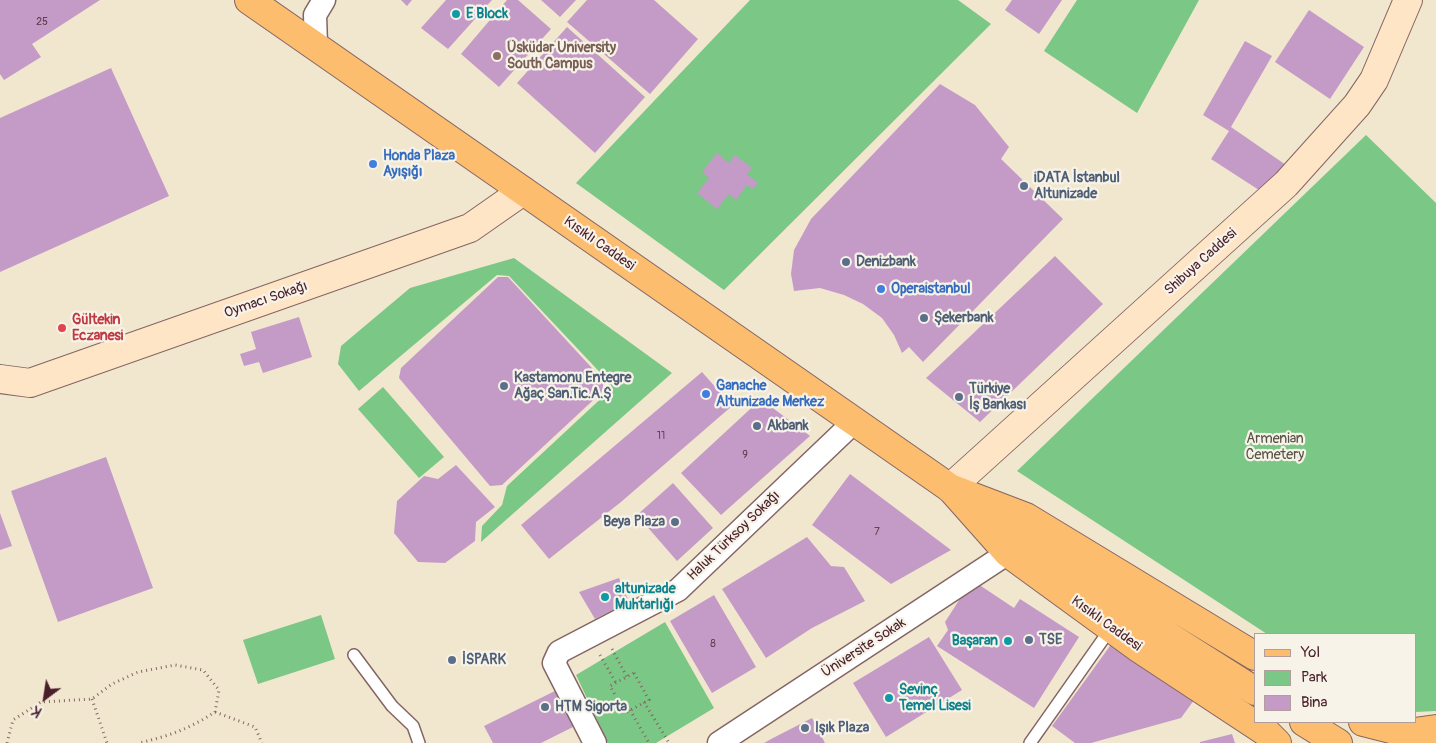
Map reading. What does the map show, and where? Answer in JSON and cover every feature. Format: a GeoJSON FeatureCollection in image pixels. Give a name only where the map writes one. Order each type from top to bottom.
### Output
{"type":"FeatureCollection","features":[{"type":"Feature","properties":{"kind":"main road","name":"Kısıklı Caddesi"},"geometry":{"type":"LineString","coordinates":[[249,0],[316,45],[853,423],[950,488],[1026,517],[1254,655]]}},
{"type":"Feature","properties":{"kind":"main road","name":"Kısıklı Caddesi"},"geometry":{"type":"LineString","coordinates":[[950,488],[1008,553],[1111,628],[1271,739]]}},
{"type":"Feature","properties":{"kind":"main road"},"geometry":{"type":"LineString","coordinates":[[950,488],[1146,622],[1254,689]]}},
{"type":"Feature","properties":{"kind":"main road"},"geometry":{"type":"LineString","coordinates":[[1306,723],[1338,743]]}},
{"type":"Feature","properties":{"kind":"main road"},"geometry":{"type":"LineString","coordinates":[[1367,723],[1407,733],[1436,729]]}},
{"type":"Feature","properties":{"kind":"street"},"geometry":{"type":"LineString","coordinates":[[316,45],[315,15],[324,0]]}},
{"type":"Feature","properties":{"kind":"street","name":"Shibuya Caddesi"},"geometry":{"type":"LineString","coordinates":[[950,488],[1286,184],[1357,105],[1374,80],[1408,0]]}},
{"type":"Feature","properties":{"kind":"street","name":"Oymacı Sokağı"},"geometry":{"type":"LineString","coordinates":[[0,379],[30,383],[470,228],[523,191]]}},
{"type":"Feature","properties":{"kind":"street","name":"Haluk Türksoy Sokağı"},"geometry":{"type":"LineString","coordinates":[[595,743],[554,663],[559,652],[678,590],[853,423]]}},
{"type":"Feature","properties":{"kind":"street","name":"Üniversite Sokak"},"geometry":{"type":"LineString","coordinates":[[719,743],[1008,553]]}},
{"type":"Feature","properties":{"kind":"lane"},"geometry":{"type":"LineString","coordinates":[[1030,743],[1111,628]]}},
{"type":"Feature","properties":{"kind":"lane"},"geometry":{"type":"LineString","coordinates":[[354,655],[392,706],[413,726],[419,743]]}},
{"type":"Feature","properties":{"kind":"path"},"geometry":{"type":"LineString","coordinates":[[596,633],[627,677]]}},
{"type":"Feature","properties":{"kind":"path"},"geometry":{"type":"LineString","coordinates":[[596,633],[616,683]]}},
{"type":"Feature","properties":{"kind":"path"},"geometry":{"type":"LineString","coordinates":[[7,743],[13,720],[41,702],[92,699],[112,684],[138,672],[174,665],[203,670],[219,690],[215,712],[192,727],[160,741],[139,743]]}},
{"type":"Feature","properties":{"kind":"path"},"geometry":{"type":"LineString","coordinates":[[634,673],[649,700],[625,713],[610,686],[627,677],[634,673]]}},
{"type":"Feature","properties":{"kind":"path"},"geometry":{"type":"LineString","coordinates":[[92,699],[107,743]]}},
{"type":"Feature","properties":{"kind":"path"},"geometry":{"type":"LineString","coordinates":[[644,702],[669,743]]}},
{"type":"Feature","properties":{"kind":"path"},"geometry":{"type":"LineString","coordinates":[[630,710],[649,743]]}},
{"type":"Feature","properties":{"kind":"path"},"geometry":{"type":"LineString","coordinates":[[215,712],[255,727],[262,743]]}},
{"type":"Feature","properties":{"kind":"green space"},"geometry":{"type":"Polygon","coordinates":[[[750,0],[958,0],[991,24],[724,290],[576,183],[750,0]]]}},
{"type":"Feature","properties":{"kind":"green space"},"geometry":{"type":"Polygon","coordinates":[[[1077,0],[1199,0],[1137,113],[1044,51],[1077,0]]]}},
{"type":"Feature","properties":{"kind":"green space","name":"Armenian Cemetery"},"geometry":{"type":"Polygon","coordinates":[[[1366,135],[1436,203],[1436,711],[1416,712],[1416,633],[1265,633],[1017,471],[1366,135]]]}},
{"type":"Feature","properties":{"kind":"green space"},"geometry":{"type":"Polygon","coordinates":[[[514,258],[672,373],[481,542],[482,526],[502,505],[507,486],[608,392],[609,382],[509,276],[497,275],[359,391],[338,364],[341,346],[410,288],[514,258]]]}},
{"type":"Feature","properties":{"kind":"green space"},"geometry":{"type":"Polygon","coordinates":[[[383,387],[444,457],[419,478],[358,409],[383,387]]]}},
{"type":"Feature","properties":{"kind":"green space"},"geometry":{"type":"Polygon","coordinates":[[[321,615],[335,659],[258,684],[243,640],[321,615]]]}},
{"type":"Feature","properties":{"kind":"green space"},"geometry":{"type":"Polygon","coordinates":[[[665,622],[714,708],[656,743],[608,743],[576,675],[665,622]]]}},
{"type":"Feature","properties":{"kind":"building"},"geometry":{"type":"Polygon","coordinates":[[[0,0],[100,0],[32,44],[41,57],[4,80],[0,74],[0,0]]]}},
{"type":"Feature","properties":{"kind":"building"},"geometry":{"type":"Polygon","coordinates":[[[401,0],[412,0],[407,6],[401,0]]]}},
{"type":"Feature","properties":{"kind":"building","name":"E Block"},"geometry":{"type":"Polygon","coordinates":[[[446,0],[492,0],[448,49],[421,28],[446,0]]]}},
{"type":"Feature","properties":{"kind":"building"},"geometry":{"type":"Polygon","coordinates":[[[507,0],[518,0],[551,29],[499,87],[461,54],[507,0]]]}},
{"type":"Feature","properties":{"kind":"building"},"geometry":{"type":"Polygon","coordinates":[[[541,0],[576,0],[560,17],[541,0]]]}},
{"type":"Feature","properties":{"kind":"building"},"geometry":{"type":"Polygon","coordinates":[[[587,0],[654,0],[698,39],[650,94],[567,22],[587,0]]]}},
{"type":"Feature","properties":{"kind":"building"},"geometry":{"type":"Polygon","coordinates":[[[1012,0],[1062,0],[1039,34],[1005,10],[1012,0]]]}},
{"type":"Feature","properties":{"kind":"building"},"geometry":{"type":"Polygon","coordinates":[[[1309,10],[1364,47],[1330,99],[1275,62],[1309,10]]]}},
{"type":"Feature","properties":{"kind":"building"},"geometry":{"type":"Polygon","coordinates":[[[567,27],[645,97],[595,153],[517,83],[567,27]]]}},
{"type":"Feature","properties":{"kind":"building"},"geometry":{"type":"Polygon","coordinates":[[[1245,41],[1272,56],[1231,127],[1286,165],[1262,192],[1211,159],[1229,131],[1203,115],[1245,41]]]}},
{"type":"Feature","properties":{"kind":"building"},"geometry":{"type":"Polygon","coordinates":[[[111,68],[169,196],[0,272],[0,118],[111,68]]]}},
{"type":"Feature","properties":{"kind":"building"},"geometry":{"type":"Polygon","coordinates":[[[940,84],[975,105],[1009,147],[1001,159],[1063,219],[923,362],[909,347],[902,353],[894,335],[882,318],[863,304],[844,295],[820,288],[794,291],[791,274],[794,250],[811,219],[940,84]]]}},
{"type":"Feature","properties":{"kind":"building"},"geometry":{"type":"Polygon","coordinates":[[[717,153],[729,163],[735,155],[752,168],[747,174],[758,183],[752,189],[747,185],[736,200],[729,194],[717,209],[697,193],[709,178],[702,172],[717,153]]]}},
{"type":"Feature","properties":{"kind":"building"},"geometry":{"type":"Polygon","coordinates":[[[1055,256],[1103,304],[980,422],[926,378],[1055,256]]]}},
{"type":"Feature","properties":{"kind":"building","name":"Kastamonu Entegre Ağaç San.Tic.A.Ş"},"geometry":{"type":"Polygon","coordinates":[[[498,277],[508,277],[603,380],[603,391],[502,485],[490,486],[399,378],[401,368],[498,277]]]}},
{"type":"Feature","properties":{"kind":"building"},"geometry":{"type":"Polygon","coordinates":[[[299,317],[312,357],[263,373],[259,362],[244,366],[240,354],[256,349],[251,332],[299,317]]]}},
{"type":"Feature","properties":{"kind":"building"},"geometry":{"type":"Polygon","coordinates":[[[702,372],[732,406],[621,502],[549,559],[521,525],[702,372]]]}},
{"type":"Feature","properties":{"kind":"building"},"geometry":{"type":"Polygon","coordinates":[[[761,399],[810,436],[721,515],[681,473],[761,399]]]}},
{"type":"Feature","properties":{"kind":"building"},"geometry":{"type":"Polygon","coordinates":[[[106,457],[153,588],[58,622],[11,491],[106,457]]]}},
{"type":"Feature","properties":{"kind":"building"},"geometry":{"type":"Polygon","coordinates":[[[456,465],[495,507],[476,522],[475,541],[445,563],[418,562],[394,533],[397,501],[424,476],[438,479],[456,465]]]}},
{"type":"Feature","properties":{"kind":"building"},"geometry":{"type":"Polygon","coordinates":[[[850,474],[951,550],[891,584],[812,525],[850,474]]]}},
{"type":"Feature","properties":{"kind":"building","name":"Beya Plaza"},"geometry":{"type":"Polygon","coordinates":[[[673,483],[713,528],[677,561],[637,515],[673,483]]]}},
{"type":"Feature","properties":{"kind":"building"},"geometry":{"type":"Polygon","coordinates":[[[0,513],[12,546],[0,550],[0,513]]]}},
{"type":"Feature","properties":{"kind":"building"},"geometry":{"type":"Polygon","coordinates":[[[807,537],[831,566],[844,567],[865,601],[812,628],[766,658],[722,589],[807,537]]]}},
{"type":"Feature","properties":{"kind":"building","name":"altunizade Muhtarlığı"},"geometry":{"type":"Polygon","coordinates":[[[619,578],[629,602],[595,619],[579,592],[619,578]]]}},
{"type":"Feature","properties":{"kind":"building","name":"Başaran"},"geometry":{"type":"Polygon","coordinates":[[[972,580],[1014,608],[1020,599],[1079,637],[1034,708],[937,646],[948,630],[945,622],[972,580]]]}},
{"type":"Feature","properties":{"kind":"building"},"geometry":{"type":"Polygon","coordinates":[[[714,595],[756,667],[712,693],[670,621],[714,595]]]}},
{"type":"Feature","properties":{"kind":"building"},"geometry":{"type":"Polygon","coordinates":[[[929,637],[962,690],[886,737],[853,683],[929,637]]]}},
{"type":"Feature","properties":{"kind":"building"},"geometry":{"type":"Polygon","coordinates":[[[1115,639],[1197,696],[1181,718],[1091,743],[1075,743],[1052,726],[1115,639]]]}},
{"type":"Feature","properties":{"kind":"building","name":"HTM Sigorta"},"geometry":{"type":"Polygon","coordinates":[[[559,689],[577,725],[541,743],[493,743],[484,726],[559,689]]]}},
{"type":"Feature","properties":{"kind":"building","name":"Işık Plaza"},"geometry":{"type":"Polygon","coordinates":[[[812,718],[825,743],[764,743],[773,738],[812,718]]]}},
{"type":"Feature","properties":{"kind":"building"},"geometry":{"type":"Polygon","coordinates":[[[1232,734],[1235,743],[1200,743],[1200,742],[1232,734]]]}},
{"type":"Feature","properties":{"kind":"place","name":"E Block"},"geometry":{"type":"Point","coordinates":[456,14]}},
{"type":"Feature","properties":{"kind":"place","name":"Üsküdar University South Campus"},"geometry":{"type":"Point","coordinates":[497,56]}},
{"type":"Feature","properties":{"kind":"place","name":"Honda Plaza Ayışığı"},"geometry":{"type":"Point","coordinates":[373,164]}},
{"type":"Feature","properties":{"kind":"place","name":"iDATA İstanbul Altunizade"},"geometry":{"type":"Point","coordinates":[1024,186]}},
{"type":"Feature","properties":{"kind":"place","name":"Denizbank"},"geometry":{"type":"Point","coordinates":[846,262]}},
{"type":"Feature","properties":{"kind":"place","name":"Operaistanbul"},"geometry":{"type":"Point","coordinates":[881,289]}},
{"type":"Feature","properties":{"kind":"place","name":"Şekerbank"},"geometry":{"type":"Point","coordinates":[924,318]}},
{"type":"Feature","properties":{"kind":"place","name":"Gültekin Eczanesi"},"geometry":{"type":"Point","coordinates":[62,328]}},
{"type":"Feature","properties":{"kind":"place","name":"Kastamonu Entegre Ağaç San.Tic.A.Ş"},"geometry":{"type":"Point","coordinates":[504,386]}},
{"type":"Feature","properties":{"kind":"place","name":"Ganache Altunizade Merkez"},"geometry":{"type":"Point","coordinates":[706,394]}},
{"type":"Feature","properties":{"kind":"place","name":"Türkiye İş Bankası"},"geometry":{"type":"Point","coordinates":[959,397]}},
{"type":"Feature","properties":{"kind":"place","name":"Akbank"},"geometry":{"type":"Point","coordinates":[757,426]}},
{"type":"Feature","properties":{"kind":"place","name":"Beya Plaza"},"geometry":{"type":"Point","coordinates":[675,522]}},
{"type":"Feature","properties":{"kind":"place","name":"altunizade Muhtarlığı"},"geometry":{"type":"Point","coordinates":[605,597]}},
{"type":"Feature","properties":{"kind":"place","name":"TSE"},"geometry":{"type":"Point","coordinates":[1029,640]}},
{"type":"Feature","properties":{"kind":"place","name":"Başaran"},"geometry":{"type":"Point","coordinates":[1008,641]}},
{"type":"Feature","properties":{"kind":"place","name":"İSPARK"},"geometry":{"type":"Point","coordinates":[452,660]}},
{"type":"Feature","properties":{"kind":"place","name":"Sevinç Temel Lisesi"},"geometry":{"type":"Point","coordinates":[889,698]}},
{"type":"Feature","properties":{"kind":"place","name":"HTM Sigorta"},"geometry":{"type":"Point","coordinates":[545,707]}},
{"type":"Feature","properties":{"kind":"place","name":"Işık Plaza"},"geometry":{"type":"Point","coordinates":[805,728]}}]}
